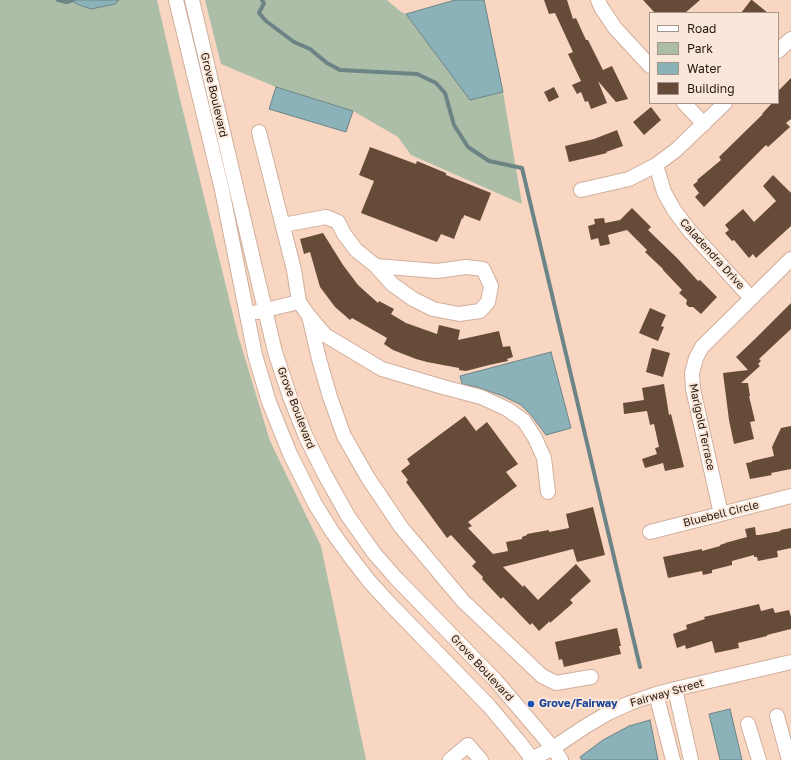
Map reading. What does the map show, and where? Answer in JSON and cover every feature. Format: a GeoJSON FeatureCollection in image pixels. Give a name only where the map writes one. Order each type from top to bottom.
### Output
{"type":"FeatureCollection","features":[{"type":"Feature","properties":{"kind":"street","name":"Grove Boulevard"},"geometry":{"type":"LineString","coordinates":[[176,0],[222,190],[255,355],[268,402],[290,454],[315,504],[349,555],[369,581],[489,706],[532,759]]}},
{"type":"Feature","properties":{"kind":"street","name":"Grove Boulevard"},"geometry":{"type":"LineString","coordinates":[[192,0],[275,352],[290,397],[306,437],[348,516],[374,553],[395,578],[496,681],[553,748],[561,760]]}},
{"type":"Feature","properties":{"kind":"street"},"geometry":{"type":"LineString","coordinates":[[598,0],[600,7],[615,28],[649,65]]}},
{"type":"Feature","properties":{"kind":"street"},"geometry":{"type":"LineString","coordinates":[[779,50],[791,39]]}},
{"type":"Feature","properties":{"kind":"street"},"geometry":{"type":"LineString","coordinates":[[685,104],[704,124]]}},
{"type":"Feature","properties":{"kind":"street"},"geometry":{"type":"LineString","coordinates":[[581,190],[629,179],[656,165],[676,150],[724,104]]}},
{"type":"Feature","properties":{"kind":"street"},"geometry":{"type":"LineString","coordinates":[[259,132],[294,270],[299,302],[309,316],[325,335],[382,369],[481,397],[507,409],[524,421],[535,438],[544,458],[548,492]]}},
{"type":"Feature","properties":{"kind":"street","name":"Caladendra Drive"},"geometry":{"type":"LineString","coordinates":[[656,165],[664,192],[674,210],[689,230],[751,298]]}},
{"type":"Feature","properties":{"kind":"street"},"geometry":{"type":"LineString","coordinates":[[283,225],[326,218],[338,222],[344,234],[356,250],[376,266],[392,284],[413,299],[433,309],[459,314],[480,311],[488,302],[491,286],[483,269],[466,268],[437,271],[408,270],[376,266]]}},
{"type":"Feature","properties":{"kind":"street","name":"Marigold Terrace"},"geometry":{"type":"LineString","coordinates":[[721,514],[692,389],[692,373],[696,358],[702,347],[791,259]]}},
{"type":"Feature","properties":{"kind":"street"},"geometry":{"type":"LineString","coordinates":[[247,315],[299,302]]}},
{"type":"Feature","properties":{"kind":"street"},"geometry":{"type":"LineString","coordinates":[[309,316],[330,397],[344,436],[368,478],[401,527],[463,601],[542,676],[556,683],[591,677]]}},
{"type":"Feature","properties":{"kind":"street","name":"Bluebell Circle"},"geometry":{"type":"LineString","coordinates":[[650,532],[791,496]]}},
{"type":"Feature","properties":{"kind":"street","name":"Fairway Street"},"geometry":{"type":"LineString","coordinates":[[532,759],[553,748],[610,712],[630,703],[675,689],[791,662]]}},
{"type":"Feature","properties":{"kind":"street"},"geometry":{"type":"LineString","coordinates":[[675,689],[691,760]]}},
{"type":"Feature","properties":{"kind":"street"},"geometry":{"type":"LineString","coordinates":[[656,694],[673,760]]}},
{"type":"Feature","properties":{"kind":"street"},"geometry":{"type":"LineString","coordinates":[[777,716],[789,760]]}},
{"type":"Feature","properties":{"kind":"street"},"geometry":{"type":"LineString","coordinates":[[748,724],[759,760]]}},
{"type":"Feature","properties":{"kind":"street"},"geometry":{"type":"LineString","coordinates":[[669,744],[686,739]]}},
{"type":"Feature","properties":{"kind":"street"},"geometry":{"type":"LineString","coordinates":[[450,760],[468,745],[481,760]]}},
{"type":"Feature","properties":{"kind":"green space"},"geometry":{"type":"Polygon","coordinates":[[[0,0],[157,0],[238,335],[270,441],[321,546],[366,760],[0,760],[0,0]]]}},
{"type":"Feature","properties":{"kind":"green space"},"geometry":{"type":"Polygon","coordinates":[[[205,0],[387,0],[401,12],[406,14],[470,100],[503,92],[522,204],[411,155],[398,137],[353,111],[276,87],[221,64],[205,0]]]}},
{"type":"Feature","properties":{"kind":"water"},"geometry":{"type":"Polygon","coordinates":[[[73,0],[119,0],[115,4],[91,9],[75,3],[73,0]]]}},
{"type":"Feature","properties":{"kind":"water"},"geometry":{"type":"Polygon","coordinates":[[[455,0],[484,0],[503,92],[470,100],[406,14],[455,0]]]}},
{"type":"Feature","properties":{"kind":"water"},"geometry":{"type":"Polygon","coordinates":[[[276,87],[353,111],[346,132],[269,109],[276,87]]]}},
{"type":"Feature","properties":{"kind":"water"},"geometry":{"type":"Polygon","coordinates":[[[551,352],[571,428],[546,435],[531,415],[521,405],[503,396],[477,387],[462,384],[460,376],[551,352]]]}},
{"type":"Feature","properties":{"kind":"water"},"geometry":{"type":"Polygon","coordinates":[[[730,709],[742,760],[720,760],[709,714],[730,709]]]}},
{"type":"Feature","properties":{"kind":"water"},"geometry":{"type":"Polygon","coordinates":[[[650,720],[658,760],[582,760],[580,757],[603,740],[629,726],[650,720]]]}},
{"type":"Feature","properties":{"kind":"building"},"geometry":{"type":"Polygon","coordinates":[[[544,0],[567,0],[573,19],[576,18],[586,40],[588,40],[603,70],[612,66],[628,99],[616,102],[598,81],[607,103],[591,109],[588,101],[585,102],[581,92],[577,94],[572,85],[581,81],[568,54],[573,52],[555,13],[549,14],[544,0]]]}},
{"type":"Feature","properties":{"kind":"building"},"geometry":{"type":"Polygon","coordinates":[[[643,0],[700,0],[686,12],[654,12],[643,0]]]}},
{"type":"Feature","properties":{"kind":"building"},"geometry":{"type":"Polygon","coordinates":[[[752,0],[767,12],[742,12],[752,0]]]}},
{"type":"Feature","properties":{"kind":"building"},"geometry":{"type":"Polygon","coordinates":[[[791,78],[791,119],[786,123],[790,127],[768,147],[766,145],[704,207],[695,197],[699,193],[693,185],[721,160],[719,157],[763,114],[771,104],[779,104],[779,90],[791,78]]]}},
{"type":"Feature","properties":{"kind":"building"},"geometry":{"type":"Polygon","coordinates":[[[554,87],[559,97],[549,102],[544,92],[554,87]]]}},
{"type":"Feature","properties":{"kind":"building"},"geometry":{"type":"Polygon","coordinates":[[[651,107],[661,120],[644,135],[633,122],[651,107]]]}},
{"type":"Feature","properties":{"kind":"building"},"geometry":{"type":"Polygon","coordinates":[[[617,130],[623,146],[606,152],[607,153],[569,162],[565,146],[594,139],[617,130]]]}},
{"type":"Feature","properties":{"kind":"building"},"geometry":{"type":"Polygon","coordinates":[[[370,147],[416,164],[417,161],[446,173],[446,175],[491,193],[480,221],[464,215],[454,239],[441,234],[437,242],[361,213],[374,181],[359,175],[370,147]]]}},
{"type":"Feature","properties":{"kind":"building"},"geometry":{"type":"Polygon","coordinates":[[[773,175],[791,193],[791,226],[756,258],[753,254],[749,258],[734,240],[732,241],[725,233],[729,230],[725,225],[743,209],[754,222],[776,201],[763,186],[773,175]]]}},
{"type":"Feature","properties":{"kind":"building"},"geometry":{"type":"Polygon","coordinates":[[[632,208],[651,227],[648,230],[698,281],[700,280],[717,297],[701,314],[693,307],[689,307],[686,304],[687,300],[679,293],[682,290],[645,252],[647,250],[627,230],[608,235],[610,244],[600,246],[598,238],[591,240],[588,226],[595,224],[594,219],[604,218],[605,223],[620,220],[632,208]]]}},
{"type":"Feature","properties":{"kind":"building"},"geometry":{"type":"Polygon","coordinates":[[[323,233],[343,265],[358,285],[378,303],[379,301],[394,309],[391,314],[406,323],[437,334],[439,325],[460,330],[458,340],[499,331],[503,347],[510,346],[513,357],[507,359],[508,361],[466,371],[459,370],[459,368],[416,359],[393,350],[384,344],[387,338],[352,318],[350,320],[335,307],[320,287],[310,252],[304,254],[300,239],[323,233]]]}},
{"type":"Feature","properties":{"kind":"building"},"geometry":{"type":"Polygon","coordinates":[[[791,303],[791,329],[759,359],[761,361],[758,364],[760,366],[741,383],[748,383],[749,396],[755,421],[750,422],[754,439],[734,444],[729,420],[723,373],[748,370],[736,357],[791,303]]]}},
{"type":"Feature","properties":{"kind":"building"},"geometry":{"type":"Polygon","coordinates":[[[650,308],[666,315],[661,326],[664,327],[658,341],[639,333],[650,308]]]}},
{"type":"Feature","properties":{"kind":"building"},"geometry":{"type":"Polygon","coordinates":[[[652,348],[670,353],[663,377],[646,372],[652,348]]]}},
{"type":"Feature","properties":{"kind":"building"},"geometry":{"type":"Polygon","coordinates":[[[664,384],[669,415],[671,414],[684,467],[665,471],[663,463],[645,468],[642,459],[657,454],[655,448],[659,447],[654,424],[650,425],[647,411],[624,414],[623,403],[644,400],[642,388],[664,384]]]}},
{"type":"Feature","properties":{"kind":"building"},"geometry":{"type":"Polygon","coordinates":[[[465,416],[476,431],[487,422],[518,464],[506,472],[517,486],[468,522],[472,526],[468,528],[493,554],[508,551],[506,542],[522,539],[522,537],[527,534],[569,528],[566,514],[593,507],[605,555],[577,562],[573,549],[503,567],[523,587],[524,585],[538,600],[576,564],[591,581],[570,600],[573,603],[539,631],[532,623],[530,625],[503,597],[501,599],[482,579],[483,577],[472,566],[476,562],[451,535],[447,538],[406,482],[408,480],[401,471],[410,464],[407,459],[465,416]]]}},
{"type":"Feature","properties":{"kind":"building"},"geometry":{"type":"Polygon","coordinates":[[[791,426],[791,469],[771,473],[772,475],[750,479],[746,463],[774,456],[772,447],[781,428],[791,426]]]}},
{"type":"Feature","properties":{"kind":"building"},"geometry":{"type":"Polygon","coordinates":[[[755,527],[756,535],[791,528],[791,548],[777,551],[778,557],[758,561],[757,557],[754,557],[754,555],[732,561],[732,565],[712,570],[712,573],[703,575],[702,571],[668,578],[663,557],[702,549],[702,551],[720,546],[725,543],[747,537],[745,529],[755,527]]]}},
{"type":"Feature","properties":{"kind":"building"},"geometry":{"type":"Polygon","coordinates":[[[759,604],[761,611],[773,608],[775,613],[789,610],[791,617],[791,629],[738,643],[739,648],[715,653],[712,641],[686,649],[685,645],[677,648],[673,634],[687,629],[686,625],[705,619],[704,617],[759,604]]]}},
{"type":"Feature","properties":{"kind":"building"},"geometry":{"type":"Polygon","coordinates":[[[617,628],[621,646],[619,646],[621,654],[564,667],[562,659],[559,660],[555,642],[617,628]]]}},
{"type":"Feature","properties":{"kind":"waterway"},"geometry":{"type":"LineString","coordinates":[[58,0],[67,2],[73,0]]}},
{"type":"Feature","properties":{"kind":"waterway"},"geometry":{"type":"LineString","coordinates":[[262,0],[264,3],[259,13],[266,21],[294,42],[310,49],[327,63],[340,70],[417,74],[436,83],[445,93],[454,125],[468,147],[489,161],[522,168],[640,667]]}},
{"type":"Feature","properties":{"kind":"place","name":"Grove/Fairway"},"geometry":{"type":"Point","coordinates":[531,704]}}]}
